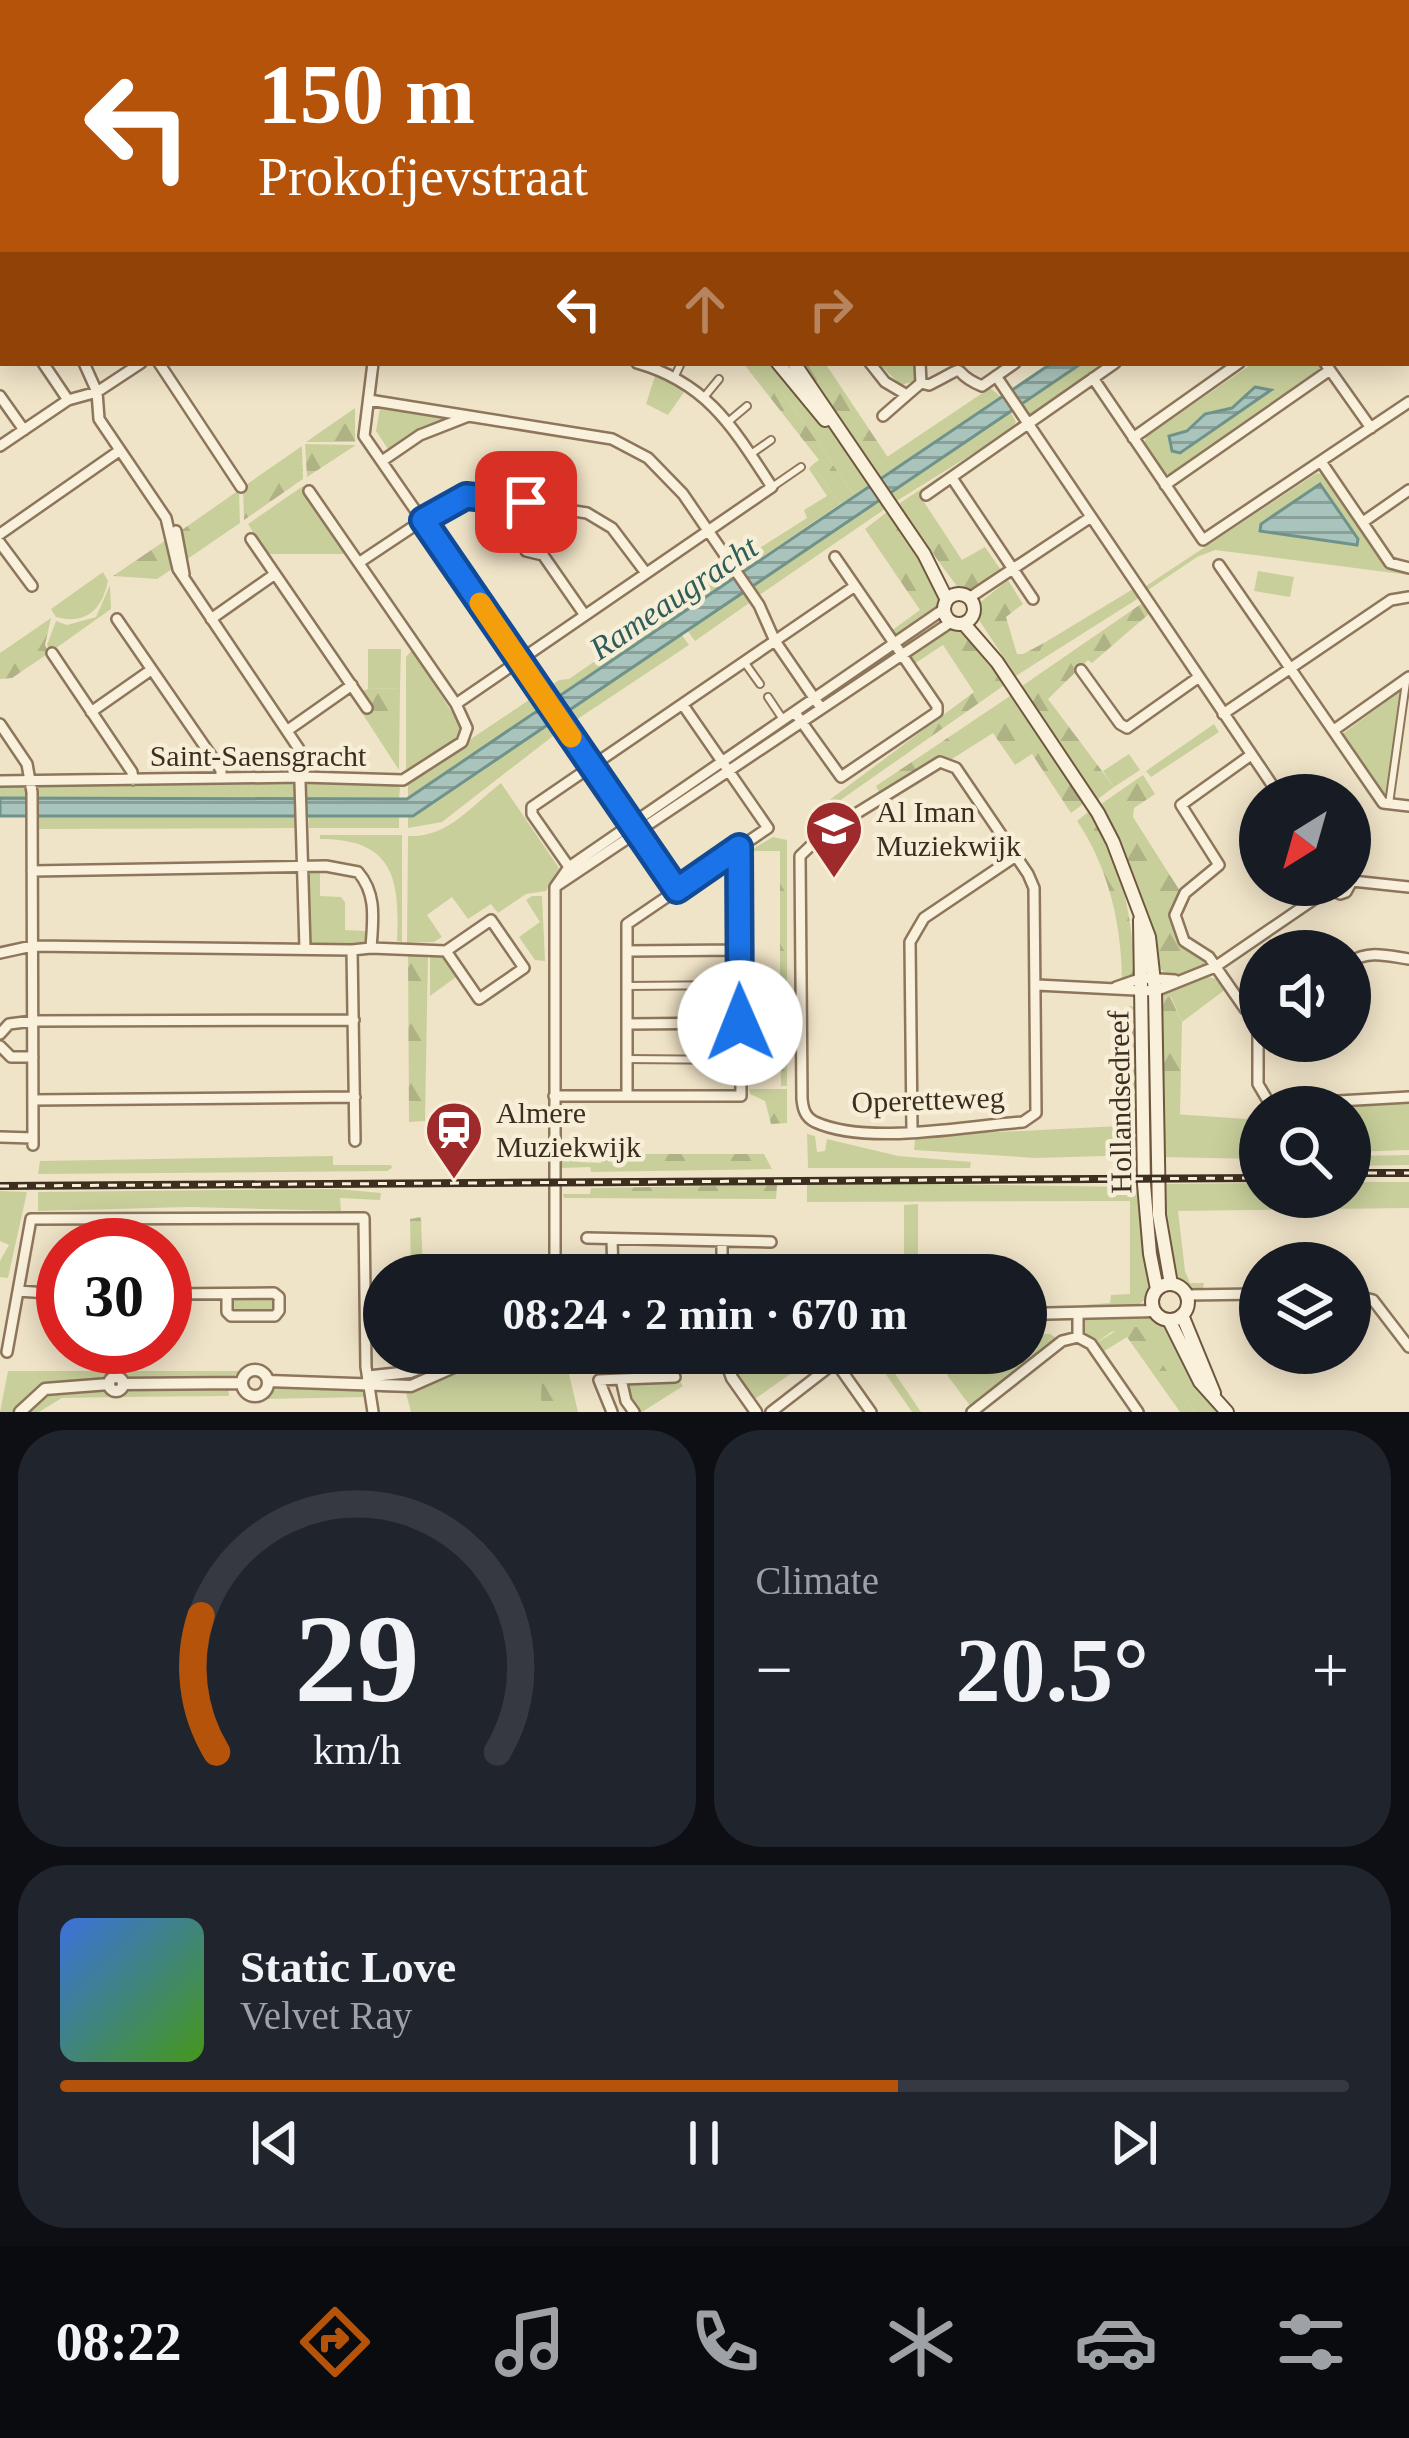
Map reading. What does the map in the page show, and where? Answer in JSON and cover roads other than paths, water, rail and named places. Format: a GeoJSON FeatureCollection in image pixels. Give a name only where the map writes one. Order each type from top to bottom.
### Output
{"type":"FeatureCollection","features":[{"type":"Feature","properties":{"kind":"main road","name":"Hollandsedreef"},"geometry":{"type":"LineString","coordinates":[[781,366],[840,433]]}},
{"type":"Feature","properties":{"kind":"main road","name":"Hollandsedreef"},"geometry":{"type":"LineString","coordinates":[[796,366],[1098,813],[1140,913],[1149,937],[1159,1296]]}},
{"type":"Feature","properties":{"kind":"main road"},"geometry":{"type":"LineString","coordinates":[[1159,1296],[1181,1309],[1214,1394],[1227,1412]]}},
{"type":"Feature","properties":{"kind":"main road"},"geometry":{"type":"LineString","coordinates":[[1159,1296],[1181,1309]]}},
{"type":"Feature","properties":{"kind":"street"},"geometry":{"type":"LineString","coordinates":[[46,366],[68,400]]}},
{"type":"Feature","properties":{"kind":"street"},"geometry":{"type":"LineString","coordinates":[[85,366],[97,392],[99,419],[179,540],[184,579],[299,748],[305,948]]}},
{"type":"Feature","properties":{"kind":"street"},"geometry":{"type":"LineString","coordinates":[[0,446],[68,400],[97,392],[136,366]]}},
{"type":"Feature","properties":{"kind":"street"},"geometry":{"type":"LineString","coordinates":[[161,366],[241,488]]}},
{"type":"Feature","properties":{"kind":"street"},"geometry":{"type":"LineString","coordinates":[[374,366],[364,436],[677,890]]}},
{"type":"Feature","properties":{"kind":"street"},"geometry":{"type":"LineString","coordinates":[[648,366],[675,376],[705,396],[772,487]]}},
{"type":"Feature","properties":{"kind":"street"},"geometry":{"type":"LineString","coordinates":[[675,376],[680,366]]}},
{"type":"Feature","properties":{"kind":"street"},"geometry":{"type":"LineString","coordinates":[[872,366],[885,382],[907,395]]}},
{"type":"Feature","properties":{"kind":"street"},"geometry":{"type":"LineString","coordinates":[[920,366],[921,383]]}},
{"type":"Feature","properties":{"kind":"street"},"geometry":{"type":"LineString","coordinates":[[921,383],[929,385],[953,369],[963,370],[982,386],[1011,366]]}},
{"type":"Feature","properties":{"kind":"street"},"geometry":{"type":"LineString","coordinates":[[926,495],[1111,366]]}},
{"type":"Feature","properties":{"kind":"street"},"geometry":{"type":"LineString","coordinates":[[1133,438],[1235,366]]}},
{"type":"Feature","properties":{"kind":"street"},"geometry":{"type":"LineString","coordinates":[[1166,485],[1328,366],[1371,428]]}},
{"type":"Feature","properties":{"kind":"street"},"geometry":{"type":"LineString","coordinates":[[996,376],[1264,774]]}},
{"type":"Feature","properties":{"kind":"street"},"geometry":{"type":"LineString","coordinates":[[1093,378],[1203,540],[1409,402]]}},
{"type":"Feature","properties":{"kind":"street"},"geometry":{"type":"LineString","coordinates":[[705,396],[719,379]]}},
{"type":"Feature","properties":{"kind":"street"},"geometry":{"type":"LineString","coordinates":[[883,416],[921,383]]}},
{"type":"Feature","properties":{"kind":"street"},"geometry":{"type":"LineString","coordinates":[[0,396],[24,430]]}},
{"type":"Feature","properties":{"kind":"street"},"geometry":{"type":"LineString","coordinates":[[369,400],[621,442],[640,452],[670,476],[752,594],[775,641],[818,703]]}},
{"type":"Feature","properties":{"kind":"street"},"geometry":{"type":"LineString","coordinates":[[728,422],[747,406]]}},
{"type":"Feature","properties":{"kind":"street"},"geometry":{"type":"LineString","coordinates":[[382,460],[420,435],[471,415]]}},
{"type":"Feature","properties":{"kind":"street"},"geometry":{"type":"LineString","coordinates":[[751,454],[771,440]]}},
{"type":"Feature","properties":{"kind":"street"},"geometry":{"type":"LineString","coordinates":[[0,534],[119,451]]}},
{"type":"Feature","properties":{"kind":"street"},"geometry":{"type":"LineString","coordinates":[[1322,463],[1390,563],[1409,568]]}},
{"type":"Feature","properties":{"kind":"street"},"geometry":{"type":"LineString","coordinates":[[309,491],[456,704],[801,466]]}},
{"type":"Feature","properties":{"kind":"street"},"geometry":{"type":"LineString","coordinates":[[952,478],[1033,599]]}},
{"type":"Feature","properties":{"kind":"street"},"geometry":{"type":"LineString","coordinates":[[1364,522],[1409,490]]}},
{"type":"Feature","properties":{"kind":"street"},"geometry":{"type":"LineString","coordinates":[[360,562],[466,496],[587,513],[612,528],[646,573]]}},
{"type":"Feature","properties":{"kind":"street"},"geometry":{"type":"LineString","coordinates":[[555,887],[1090,517]]}},
{"type":"Feature","properties":{"kind":"street"},"geometry":{"type":"LineString","coordinates":[[251,539],[367,708]]}},
{"type":"Feature","properties":{"kind":"street"},"geometry":{"type":"LineString","coordinates":[[0,543],[32,586]]}},
{"type":"Feature","properties":{"kind":"street"},"geometry":{"type":"LineString","coordinates":[[526,551],[543,555],[584,614]]}},
{"type":"Feature","properties":{"kind":"street"},"geometry":{"type":"LineString","coordinates":[[798,718],[836,776],[848,774],[937,712],[835,557]]}},
{"type":"Feature","properties":{"kind":"street"},"geometry":{"type":"LineString","coordinates":[[1219,565],[1383,802],[1409,806]]}},
{"type":"Feature","properties":{"kind":"street"},"geometry":{"type":"LineString","coordinates":[[212,619],[274,574]]}},
{"type":"Feature","properties":{"kind":"street"},"geometry":{"type":"LineString","coordinates":[[569,867],[532,814],[532,807],[855,586]]}},
{"type":"Feature","properties":{"kind":"street"},"geometry":{"type":"LineString","coordinates":[[1223,714],[1391,600],[1409,597]]}},
{"type":"Feature","properties":{"kind":"street"},"geometry":{"type":"LineString","coordinates":[[117,619],[221,770],[221,778]]}},
{"type":"Feature","properties":{"kind":"street"},"geometry":{"type":"LineString","coordinates":[[52,653],[133,780]]}},
{"type":"Feature","properties":{"kind":"street"},"geometry":{"type":"LineString","coordinates":[[744,662],[760,685]]}},
{"type":"Feature","properties":{"kind":"street"},"geometry":{"type":"LineString","coordinates":[[91,712],[151,670]]}},
{"type":"Feature","properties":{"kind":"street"},"geometry":{"type":"LineString","coordinates":[[1081,670],[1127,728],[1199,677]]}},
{"type":"Feature","properties":{"kind":"street"},"geometry":{"type":"LineString","coordinates":[[1334,730],[1408,678]]}},
{"type":"Feature","properties":{"kind":"street"},"geometry":{"type":"LineString","coordinates":[[1389,804],[1408,678]]}},
{"type":"Feature","properties":{"kind":"street"},"geometry":{"type":"LineString","coordinates":[[288,730],[352,685]]}},
{"type":"Feature","properties":{"kind":"street"},"geometry":{"type":"LineString","coordinates":[[768,697],[784,721]]}},
{"type":"Feature","properties":{"kind":"street","name":"Saint-Saensgracht"},"geometry":{"type":"LineString","coordinates":[[0,781],[31,787],[221,778],[403,780],[466,736],[456,704]]}},
{"type":"Feature","properties":{"kind":"street"},"geometry":{"type":"LineString","coordinates":[[627,1096],[627,924],[768,828],[683,705]]}},
{"type":"Feature","properties":{"kind":"street"},"geometry":{"type":"LineString","coordinates":[[725,766],[784,721],[798,718]]}},
{"type":"Feature","properties":{"kind":"street"},"geometry":{"type":"LineString","coordinates":[[0,724],[26,764],[31,787],[33,1141],[0,1137]]}},
{"type":"Feature","properties":{"kind":"street"},"geometry":{"type":"LineString","coordinates":[[1239,1000],[1209,957],[1184,941],[1175,915],[1185,893],[1219,865],[1181,805],[1250,754]]}},
{"type":"Feature","properties":{"kind":"street","name":"Operetteweg"},"geometry":{"type":"LineString","coordinates":[[940,763],[956,768],[1028,874],[1036,899],[1037,985],[1036,1113],[1023,1122],[864,1133],[813,1122],[806,1114],[801,1079],[800,856],[823,834],[940,763]]}},
{"type":"Feature","properties":{"kind":"street"},"geometry":{"type":"LineString","coordinates":[[555,1254],[555,887],[569,867],[634,828]]}},
{"type":"Feature","properties":{"kind":"street"},"geometry":{"type":"LineString","coordinates":[[554,1096],[741,1096],[739,847]]}},
{"type":"Feature","properties":{"kind":"street"},"geometry":{"type":"LineString","coordinates":[[912,1130],[910,942],[915,928],[1016,856]]}},
{"type":"Feature","properties":{"kind":"street"},"geometry":{"type":"LineString","coordinates":[[32,871],[342,866],[358,872],[373,897],[371,947]]}},
{"type":"Feature","properties":{"kind":"street"},"geometry":{"type":"LineString","coordinates":[[1371,881],[1409,887]]}},
{"type":"Feature","properties":{"kind":"street"},"geometry":{"type":"LineString","coordinates":[[1037,985],[1116,987],[1178,980],[1216,967],[1301,906]]}},
{"type":"Feature","properties":{"kind":"street"},"geometry":{"type":"LineString","coordinates":[[0,953],[32,946],[371,947],[446,952],[491,920],[524,968]]}},
{"type":"Feature","properties":{"kind":"street"},"geometry":{"type":"LineString","coordinates":[[352,950],[355,1142]]}},
{"type":"Feature","properties":{"kind":"street"},"geometry":{"type":"LineString","coordinates":[[627,951],[740,950]]}},
{"type":"Feature","properties":{"kind":"street"},"geometry":{"type":"LineString","coordinates":[[446,952],[478,999],[524,968],[552,968]]}},
{"type":"Feature","properties":{"kind":"street"},"geometry":{"type":"LineString","coordinates":[[1371,956],[1409,959]]}},
{"type":"Feature","properties":{"kind":"street"},"geometry":{"type":"LineString","coordinates":[[627,986],[740,985]]}},
{"type":"Feature","properties":{"kind":"street"},"geometry":{"type":"LineString","coordinates":[[0,1034],[9,1024],[33,1022],[354,1020]]}},
{"type":"Feature","properties":{"kind":"street"},"geometry":{"type":"LineString","coordinates":[[627,1024],[740,1023]]}},
{"type":"Feature","properties":{"kind":"street"},"geometry":{"type":"LineString","coordinates":[[0,1046],[11,1057],[33,1058]]}},
{"type":"Feature","properties":{"kind":"street"},"geometry":{"type":"LineString","coordinates":[[627,1059],[740,1060]]}},
{"type":"Feature","properties":{"kind":"street"},"geometry":{"type":"LineString","coordinates":[[1258,1062],[1258,1084],[1268,1101],[1409,1097]]}},
{"type":"Feature","properties":{"kind":"street"},"geometry":{"type":"LineString","coordinates":[[33,1100],[355,1097]]}},
{"type":"Feature","properties":{"kind":"street"},"geometry":{"type":"LineString","coordinates":[[192,1219],[364,1218],[367,1382],[373,1412]]}},
{"type":"Feature","properties":{"kind":"street"},"geometry":{"type":"LineString","coordinates":[[8,1352],[32,1219],[36,1219]]}},
{"type":"Feature","properties":{"kind":"street"},"geometry":{"type":"LineString","coordinates":[[587,1238],[771,1242]]}},
{"type":"Feature","properties":{"kind":"street"},"geometry":{"type":"LineString","coordinates":[[612,1239],[612,1254]]}},
{"type":"Feature","properties":{"kind":"street"},"geometry":{"type":"LineString","coordinates":[[722,1241],[722,1254]]}},
{"type":"Feature","properties":{"kind":"street"},"geometry":{"type":"LineString","coordinates":[[18,1291],[36,1292]]}},
{"type":"Feature","properties":{"kind":"street"},"geometry":{"type":"LineString","coordinates":[[192,1294],[274,1293],[279,1311],[274,1316],[231,1316],[227,1294]]}},
{"type":"Feature","properties":{"kind":"street"},"geometry":{"type":"LineString","coordinates":[[1181,1309],[1208,1295],[1239,1294]]}},
{"type":"Feature","properties":{"kind":"street"},"geometry":{"type":"LineString","coordinates":[[1047,1314],[1133,1311],[1159,1296]]}},
{"type":"Feature","properties":{"kind":"street"},"geometry":{"type":"LineString","coordinates":[[1371,1299],[1409,1347]]}},
{"type":"Feature","properties":{"kind":"street"},"geometry":{"type":"LineString","coordinates":[[1078,1314],[1078,1337]]}},
{"type":"Feature","properties":{"kind":"street"},"geometry":{"type":"LineString","coordinates":[[972,1412],[1062,1341],[1078,1337],[1091,1344],[1134,1407],[1120,1412]]}},
{"type":"Feature","properties":{"kind":"street"},"geometry":{"type":"LineString","coordinates":[[256,1370],[265,1373],[268,1382],[264,1392],[253,1396],[242,1383],[245,1375],[256,1370]]}},
{"type":"Feature","properties":{"kind":"street"},"geometry":{"type":"LineString","coordinates":[[116,1374],[116,1381]]}},
{"type":"Feature","properties":{"kind":"street"},"geometry":{"type":"LineString","coordinates":[[367,1382],[392,1374]]}},
{"type":"Feature","properties":{"kind":"street"},"geometry":{"type":"LineString","coordinates":[[268,1382],[411,1386],[438,1374]]}},
{"type":"Feature","properties":{"kind":"street"},"geometry":{"type":"LineString","coordinates":[[731,1374],[762,1412],[811,1374]]}},
{"type":"Feature","properties":{"kind":"street"},"geometry":{"type":"LineString","coordinates":[[844,1374],[871,1412]]}},
{"type":"Feature","properties":{"kind":"street"},"geometry":{"type":"LineString","coordinates":[[612,1412],[599,1380],[675,1377]]}},
{"type":"Feature","properties":{"kind":"street"},"geometry":{"type":"LineString","coordinates":[[621,1378],[634,1412]]}},
{"type":"Feature","properties":{"kind":"street"},"geometry":{"type":"LineString","coordinates":[[20,1412],[46,1389],[116,1381],[242,1383]]}},
{"type":"Feature","properties":{"kind":"street"},"geometry":{"type":"LineString","coordinates":[[253,1396],[254,1412]]}},
{"type":"Feature","properties":{"kind":"water"},"geometry":{"type":"Polygon","coordinates":[[[1048,366],[1078,366],[413,816],[0,816],[0,798],[407,799],[1048,366]]]}},
{"type":"Feature","properties":{"kind":"water"},"geometry":{"type":"Polygon","coordinates":[[[1255,387],[1271,390],[1180,453],[1172,451],[1169,436],[1187,431],[1205,414],[1232,408],[1255,387]]]}},
{"type":"Feature","properties":{"kind":"water"},"geometry":{"type":"Polygon","coordinates":[[[1320,484],[1358,539],[1357,545],[1260,531],[1261,524],[1320,484]]]}},
{"type":"Feature","properties":{"kind":"railway"},"geometry":{"type":"LineString","coordinates":[[1371,1173],[1409,1173]]}},
{"type":"Feature","properties":{"kind":"railway"},"geometry":{"type":"LineString","coordinates":[[0,1186],[1239,1178]]}},
{"type":"Feature","properties":{"kind":"place","name":"Al Iman Muziekwijk"},"geometry":{"type":"Point","coordinates":[834,880]}},
{"type":"Feature","properties":{"kind":"place","name":"Almere Muziekwijk"},"geometry":{"type":"Point","coordinates":[454,1181]}},
{"type":"Feature","properties":{"kind":"water label","name":"Rameaugracht"},"geometry":{"type":"Point","coordinates":[673,597]}}]}
